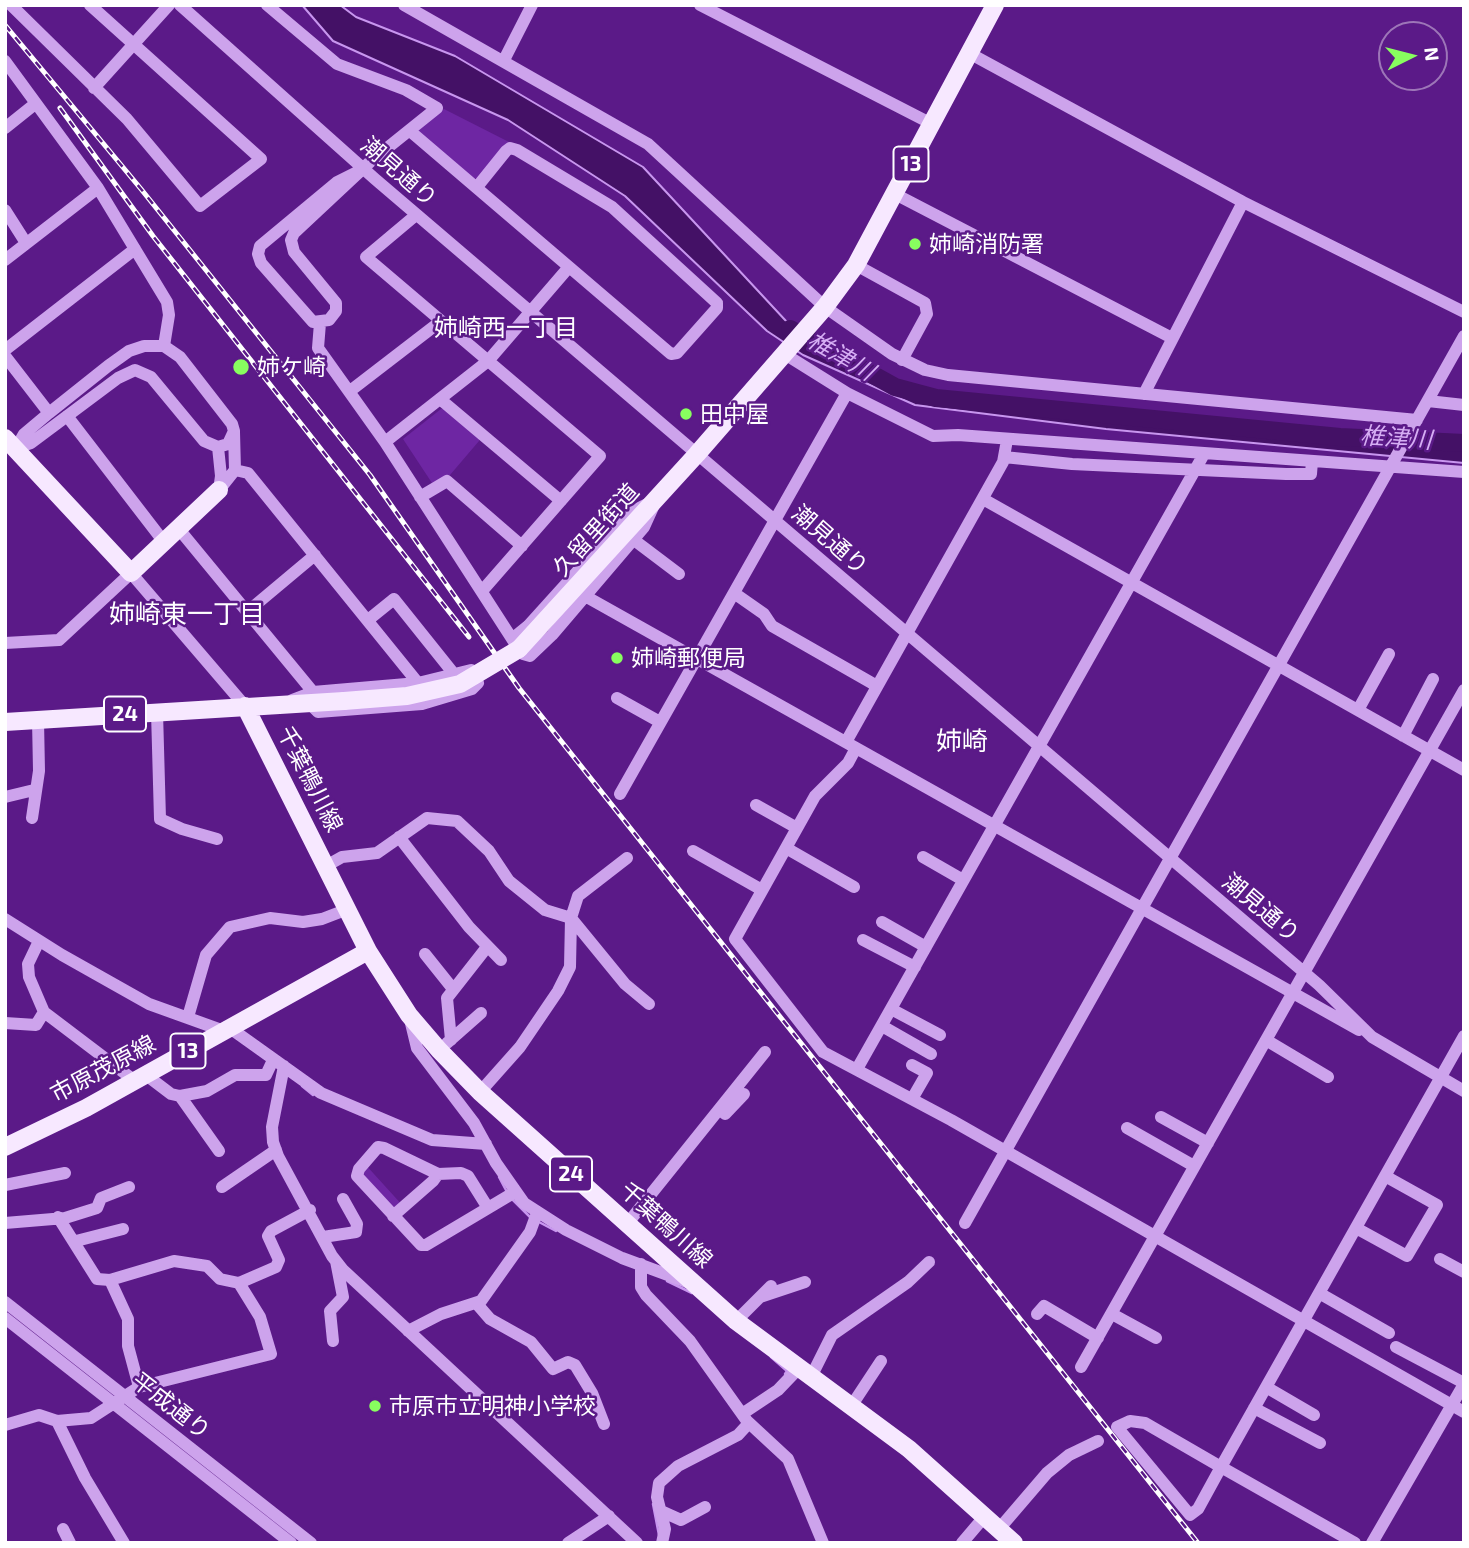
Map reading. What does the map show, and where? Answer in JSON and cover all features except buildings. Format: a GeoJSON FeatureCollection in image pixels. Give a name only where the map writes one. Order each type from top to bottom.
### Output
{"type":"FeatureCollection","features":[{"type":"Feature","properties":{"kind":"main road","name":"久留里街道"},"geometry":{"type":"LineString","coordinates":[[5,722],[245,706],[314,698],[344,701],[425,693],[472,679],[496,665],[539,631],[820,312],[856,265],[995,5]]}},
{"type":"Feature","properties":{"kind":"main road"},"geometry":{"type":"LineString","coordinates":[[9,448],[131,573],[219,490]]}},
{"type":"Feature","properties":{"kind":"main road","name":"千葉鴨川線"},"geometry":{"type":"LineString","coordinates":[[245,706],[368,951],[409,1015],[445,1045],[480,1092],[736,1321],[932,1467],[1014,1543]]}},
{"type":"Feature","properties":{"kind":"main road","name":"市原茂原線"},"geometry":{"type":"LineString","coordinates":[[5,1147],[140,1078],[368,951]]}},
{"type":"Feature","properties":{"kind":"street"},"geometry":{"type":"LineString","coordinates":[[11,5],[153,148],[200,206],[261,159],[90,5]]}},
{"type":"Feature","properties":{"kind":"street"},"geometry":{"type":"LineString","coordinates":[[94,88],[169,5]]}},
{"type":"Feature","properties":{"kind":"street","name":"潮見通り"},"geometry":{"type":"LineString","coordinates":[[180,5],[416,215],[1305,973],[1372,1037],[1464,1091]]}},
{"type":"Feature","properties":{"kind":"street"},"geometry":{"type":"LineString","coordinates":[[267,5],[304,40],[337,64],[406,90],[437,108],[363,169],[294,233],[291,240],[294,252],[335,303],[334,316],[320,323],[313,322],[261,263],[258,254],[260,246],[278,228],[337,182],[363,169]]}},
{"type":"Feature","properties":{"kind":"street"},"geometry":{"type":"LineString","coordinates":[[404,5],[648,144],[820,312],[902,360],[948,375],[1417,420]]}},
{"type":"Feature","properties":{"kind":"street"},"geometry":{"type":"LineString","coordinates":[[503,60],[532,5]]}},
{"type":"Feature","properties":{"kind":"street"},"geometry":{"type":"LineString","coordinates":[[699,5],[932,124]]}},
{"type":"Feature","properties":{"kind":"street"},"geometry":{"type":"LineString","coordinates":[[969,54],[1243,202],[1464,312]]}},
{"type":"Feature","properties":{"kind":"street"},"geometry":{"type":"LineString","coordinates":[[5,61],[99,188],[169,308],[164,346]]}},
{"type":"Feature","properties":{"kind":"street"},"geometry":{"type":"LineString","coordinates":[[5,128],[35,104]]}},
{"type":"Feature","properties":{"kind":"street"},"geometry":{"type":"LineString","coordinates":[[410,131],[671,354],[677,353],[717,308],[717,303],[611,207],[517,150],[510,148],[506,151],[477,187]]}},
{"type":"Feature","properties":{"kind":"street"},"geometry":{"type":"LineString","coordinates":[[5,260],[99,188]]}},
{"type":"Feature","properties":{"kind":"street"},"geometry":{"type":"LineString","coordinates":[[895,194],[1172,338]]}},
{"type":"Feature","properties":{"kind":"street"},"geometry":{"type":"LineString","coordinates":[[1144,394],[1243,202]]}},
{"type":"Feature","properties":{"kind":"street"},"geometry":{"type":"LineString","coordinates":[[5,210],[26,243]]}},
{"type":"Feature","properties":{"kind":"street"},"geometry":{"type":"LineString","coordinates":[[416,215],[366,257],[600,456],[482,591]]}},
{"type":"Feature","properties":{"kind":"street"},"geometry":{"type":"LineString","coordinates":[[5,350],[135,249]]}},
{"type":"Feature","properties":{"kind":"street"},"geometry":{"type":"LineString","coordinates":[[856,265],[925,303],[927,314],[902,360]]}},
{"type":"Feature","properties":{"kind":"street"},"geometry":{"type":"LineString","coordinates":[[384,442],[488,360],[569,267]]}},
{"type":"Feature","properties":{"kind":"street"},"geometry":{"type":"LineString","coordinates":[[350,391],[441,321]]}},
{"type":"Feature","properties":{"kind":"street"},"geometry":{"type":"LineString","coordinates":[[320,323],[318,348],[350,391],[517,646],[530,656],[634,540],[650,518],[655,500]]}},
{"type":"Feature","properties":{"kind":"street"},"geometry":{"type":"LineString","coordinates":[[965,1223],[1277,664],[1464,336]]}},
{"type":"Feature","properties":{"kind":"street"},"geometry":{"type":"LineString","coordinates":[[9,448],[129,351],[144,346],[164,346],[180,357],[229,418],[234,431],[235,470],[219,490]]}},
{"type":"Feature","properties":{"kind":"street"},"geometry":{"type":"LineString","coordinates":[[786,350],[847,393],[933,436],[1312,461],[1393,463],[1464,472]]}},
{"type":"Feature","properties":{"kind":"street"},"geometry":{"type":"LineString","coordinates":[[5,356],[49,413]]}},
{"type":"Feature","properties":{"kind":"street"},"geometry":{"type":"LineString","coordinates":[[9,448],[31,443],[118,378],[135,370],[143,371],[204,442],[218,447],[228,444],[234,431]]}},
{"type":"Feature","properties":{"kind":"street"},"geometry":{"type":"LineString","coordinates":[[620,794],[847,393]]}},
{"type":"Feature","properties":{"kind":"street"},"geometry":{"type":"LineString","coordinates":[[440,399],[561,501]]}},
{"type":"Feature","properties":{"kind":"street"},"geometry":{"type":"LineString","coordinates":[[1428,401],[1464,405]]}},
{"type":"Feature","properties":{"kind":"street"},"geometry":{"type":"LineString","coordinates":[[67,416],[164,542]]}},
{"type":"Feature","properties":{"kind":"street"},"geometry":{"type":"LineString","coordinates":[[1007,440],[1004,457],[983,499],[877,686],[851,745],[848,762],[815,796],[735,939],[823,1052],[1155,1235],[1464,1412]]}},
{"type":"Feature","properties":{"kind":"street"},"geometry":{"type":"LineString","coordinates":[[218,447],[221,476],[219,490]]}},
{"type":"Feature","properties":{"kind":"street"},"geometry":{"type":"LineString","coordinates":[[1112,465],[1115,448]]}},
{"type":"Feature","properties":{"kind":"street"},"geometry":{"type":"LineString","coordinates":[[857,1069],[1204,454]]}},
{"type":"Feature","properties":{"kind":"street"},"geometry":{"type":"LineString","coordinates":[[1004,457],[1311,474],[1312,461]]}},
{"type":"Feature","properties":{"kind":"street"},"geometry":{"type":"LineString","coordinates":[[235,470],[248,473],[418,683]]}},
{"type":"Feature","properties":{"kind":"street"},"geometry":{"type":"LineString","coordinates":[[420,497],[447,481],[522,546]]}},
{"type":"Feature","properties":{"kind":"street"},"geometry":{"type":"LineString","coordinates":[[983,499],[1464,770]]}},
{"type":"Feature","properties":{"kind":"street"},"geometry":{"type":"LineString","coordinates":[[517,646],[528,626],[631,512],[655,500]]}},
{"type":"Feature","properties":{"kind":"street"},"geometry":{"type":"LineString","coordinates":[[178,528],[314,698],[318,712],[385,708],[443,700],[472,689],[478,683],[471,670],[418,683],[314,698]]}},
{"type":"Feature","properties":{"kind":"street"},"geometry":{"type":"LineString","coordinates":[[634,540],[679,574]]}},
{"type":"Feature","properties":{"kind":"street"},"geometry":{"type":"LineString","coordinates":[[247,612],[315,555]]}},
{"type":"Feature","properties":{"kind":"street"},"geometry":{"type":"LineString","coordinates":[[5,643],[59,640],[131,573],[245,706]]}},
{"type":"Feature","properties":{"kind":"street"},"geometry":{"type":"LineString","coordinates":[[590,591],[697,658],[1372,1037]]}},
{"type":"Feature","properties":{"kind":"street"},"geometry":{"type":"LineString","coordinates":[[734,593],[764,614],[772,626],[877,686]]}},
{"type":"Feature","properties":{"kind":"street"},"geometry":{"type":"LineString","coordinates":[[368,620],[394,599],[454,674]]}},
{"type":"Feature","properties":{"kind":"street"},"geometry":{"type":"LineString","coordinates":[[1358,710],[1389,654]]}},
{"type":"Feature","properties":{"kind":"street"},"geometry":{"type":"LineString","coordinates":[[1403,736],[1433,679]]}},
{"type":"Feature","properties":{"kind":"street"},"geometry":{"type":"LineString","coordinates":[[1081,1367],[1464,690]]}},
{"type":"Feature","properties":{"kind":"street"},"geometry":{"type":"LineString","coordinates":[[617,698],[660,723]]}},
{"type":"Feature","properties":{"kind":"street"},"geometry":{"type":"LineString","coordinates":[[158,712],[160,819],[182,829],[217,839]]}},
{"type":"Feature","properties":{"kind":"street"},"geometry":{"type":"LineString","coordinates":[[32,818],[34,790],[39,771],[38,719]]}},
{"type":"Feature","properties":{"kind":"street"},"geometry":{"type":"LineString","coordinates":[[5,797],[34,790]]}},
{"type":"Feature","properties":{"kind":"street"},"geometry":{"type":"LineString","coordinates":[[756,805],[797,828]]}},
{"type":"Feature","properties":{"kind":"street"},"geometry":{"type":"LineString","coordinates":[[326,866],[342,857],[377,853],[427,818],[457,821],[489,851],[509,881],[545,910],[571,918],[625,984],[649,1004]]}},
{"type":"Feature","properties":{"kind":"street"},"geometry":{"type":"LineString","coordinates":[[399,837],[487,947],[501,960]]}},
{"type":"Feature","properties":{"kind":"street"},"geometry":{"type":"LineString","coordinates":[[786,848],[854,887]]}},
{"type":"Feature","properties":{"kind":"street"},"geometry":{"type":"LineString","coordinates":[[693,851],[762,890]]}},
{"type":"Feature","properties":{"kind":"street"},"geometry":{"type":"LineString","coordinates":[[923,857],[963,880]]}},
{"type":"Feature","properties":{"kind":"street"},"geometry":{"type":"LineString","coordinates":[[480,1092],[520,1046],[558,991],[570,967],[571,918],[578,896],[627,858]]}},
{"type":"Feature","properties":{"kind":"street"},"geometry":{"type":"LineString","coordinates":[[188,1017],[206,955],[230,927],[270,918],[303,922],[323,919],[348,909]]}},
{"type":"Feature","properties":{"kind":"street"},"geometry":{"type":"LineString","coordinates":[[5,919],[149,1004],[227,1029],[321,1093],[432,1140],[486,1144]]}},
{"type":"Feature","properties":{"kind":"street"},"geometry":{"type":"LineString","coordinates":[[882,922],[926,947]]}},
{"type":"Feature","properties":{"kind":"street"},"geometry":{"type":"LineString","coordinates":[[863,940],[915,967]]}},
{"type":"Feature","properties":{"kind":"street"},"geometry":{"type":"LineString","coordinates":[[39,941],[28,964],[29,977],[44,1012],[140,1078],[171,1094],[180,1096],[207,1091],[235,1075],[266,1075],[279,1063]]}},
{"type":"Feature","properties":{"kind":"street"},"geometry":{"type":"LineString","coordinates":[[445,1045],[445,1003],[487,947]]}},
{"type":"Feature","properties":{"kind":"street"},"geometry":{"type":"LineString","coordinates":[[425,954],[453,989]]}},
{"type":"Feature","properties":{"kind":"street"},"geometry":{"type":"LineString","coordinates":[[891,1009],[940,1035]]}},
{"type":"Feature","properties":{"kind":"street"},"geometry":{"type":"LineString","coordinates":[[5,1023],[36,1025],[44,1012]]}},
{"type":"Feature","properties":{"kind":"street"},"geometry":{"type":"LineString","coordinates":[[445,1045],[481,1013]]}},
{"type":"Feature","properties":{"kind":"street"},"geometry":{"type":"LineString","coordinates":[[409,1015],[416,1048],[474,1123],[515,1192],[537,1213],[622,1258],[698,1287]]}},
{"type":"Feature","properties":{"kind":"street"},"geometry":{"type":"LineString","coordinates":[[881,1026],[931,1054]]}},
{"type":"Feature","properties":{"kind":"street"},"geometry":{"type":"LineString","coordinates":[[1355,1543],[1221,1466],[1145,1423],[1130,1421],[1117,1427],[1190,1515],[1198,1509],[1221,1466],[1464,1036]]}},
{"type":"Feature","properties":{"kind":"street"},"geometry":{"type":"LineString","coordinates":[[1266,1040],[1328,1076]]}},
{"type":"Feature","properties":{"kind":"street"},"geometry":{"type":"LineString","coordinates":[[627,1224],[765,1052]]}},
{"type":"Feature","properties":{"kind":"street"},"geometry":{"type":"LineString","coordinates":[[279,1063],[272,1127],[276,1150],[336,1261],[634,1542]]}},
{"type":"Feature","properties":{"kind":"street"},"geometry":{"type":"LineString","coordinates":[[912,1065],[927,1073],[912,1099]]}},
{"type":"Feature","properties":{"kind":"street"},"geometry":{"type":"LineString","coordinates":[[703,1129],[722,1117],[744,1094]]}},
{"type":"Feature","properties":{"kind":"street"},"geometry":{"type":"LineString","coordinates":[[180,1096],[219,1151]]}},
{"type":"Feature","properties":{"kind":"street"},"geometry":{"type":"LineString","coordinates":[[1161,1117],[1208,1143]]}},
{"type":"Feature","properties":{"kind":"street"},"geometry":{"type":"LineString","coordinates":[[1127,1128],[1194,1166]]}},
{"type":"Feature","properties":{"kind":"street"},"geometry":{"type":"LineString","coordinates":[[488,1208],[468,1176],[461,1173],[438,1174],[378,1147],[359,1168],[357,1176],[418,1243],[426,1245],[515,1192]]}},
{"type":"Feature","properties":{"kind":"street"},"geometry":{"type":"LineString","coordinates":[[222,1187],[276,1150]]}},
{"type":"Feature","properties":{"kind":"street"},"geometry":{"type":"LineString","coordinates":[[5,1185],[65,1173]]}},
{"type":"Feature","properties":{"kind":"street"},"geometry":{"type":"LineString","coordinates":[[393,1216],[438,1174]]}},
{"type":"Feature","properties":{"kind":"street"},"geometry":{"type":"LineString","coordinates":[[1356,1228],[1407,1256],[1437,1205],[1385,1176]]}},
{"type":"Feature","properties":{"kind":"street"},"geometry":{"type":"LineString","coordinates":[[5,1223],[58,1217],[97,1208],[101,1198],[129,1187]]}},
{"type":"Feature","properties":{"kind":"street"},"geometry":{"type":"LineString","coordinates":[[323,1237],[356,1232],[357,1224],[343,1199]]}},
{"type":"Feature","properties":{"kind":"street"},"geometry":{"type":"LineString","coordinates":[[58,1217],[76,1241],[91,1273],[97,1279],[110,1280],[174,1261],[207,1266],[220,1279],[239,1283],[276,1267],[279,1260],[268,1236],[271,1231],[310,1210]]}},
{"type":"Feature","properties":{"kind":"street"},"geometry":{"type":"LineString","coordinates":[[408,1331],[441,1314],[477,1304],[530,1232],[537,1213]]}},
{"type":"Feature","properties":{"kind":"street"},"geometry":{"type":"LineString","coordinates":[[76,1241],[123,1229]]}},
{"type":"Feature","properties":{"kind":"street"},"geometry":{"type":"LineString","coordinates":[[1440,1259],[1464,1272]]}},
{"type":"Feature","properties":{"kind":"street"},"geometry":{"type":"LineString","coordinates":[[333,1341],[330,1311],[343,1297],[336,1261]]}},
{"type":"Feature","properties":{"kind":"street"},"geometry":{"type":"LineString","coordinates":[[662,1543],[665,1530],[657,1489],[663,1477],[695,1456],[738,1435],[746,1419],[778,1390],[805,1372],[832,1335],[908,1282],[929,1262]]}},
{"type":"Feature","properties":{"kind":"street"},"geometry":{"type":"LineString","coordinates":[[641,1264],[641,1287],[646,1295],[690,1341],[746,1419],[788,1460],[823,1543]]}},
{"type":"Feature","properties":{"kind":"street"},"geometry":{"type":"LineString","coordinates":[[110,1280],[128,1319],[128,1346],[139,1387]]}},
{"type":"Feature","properties":{"kind":"street"},"geometry":{"type":"LineString","coordinates":[[760,1297],[805,1282]]}},
{"type":"Feature","properties":{"kind":"street"},"geometry":{"type":"LineString","coordinates":[[5,1425],[39,1415],[57,1421],[91,1418],[139,1387],[271,1354],[260,1317],[239,1283]]}},
{"type":"Feature","properties":{"kind":"street"},"geometry":{"type":"LineString","coordinates":[[736,1321],[771,1286]]}},
{"type":"Feature","properties":{"kind":"street"},"geometry":{"type":"LineString","coordinates":[[1319,1293],[1389,1333]]}},
{"type":"Feature","properties":{"kind":"street","name":"平成通り"},"geometry":{"type":"LineString","coordinates":[[5,1302],[291,1543]]}},
{"type":"Feature","properties":{"kind":"street"},"geometry":{"type":"LineString","coordinates":[[477,1304],[490,1320],[531,1342],[553,1369],[568,1362],[575,1365],[592,1393],[604,1424]]}},
{"type":"Feature","properties":{"kind":"street"},"geometry":{"type":"LineString","coordinates":[[1037,1314],[1044,1306],[1098,1338]]}},
{"type":"Feature","properties":{"kind":"street"},"geometry":{"type":"LineString","coordinates":[[1112,1314],[1156,1338]]}},
{"type":"Feature","properties":{"kind":"street","name":"平成通り"},"geometry":{"type":"LineString","coordinates":[[5,1318],[119,1399]]}},
{"type":"Feature","properties":{"kind":"street"},"geometry":{"type":"LineString","coordinates":[[1373,1543],[1464,1384],[1396,1347]]}},
{"type":"Feature","properties":{"kind":"street"},"geometry":{"type":"LineString","coordinates":[[852,1405],[881,1361]]}},
{"type":"Feature","properties":{"kind":"street"},"geometry":{"type":"LineString","coordinates":[[1266,1387],[1314,1415]]}},
{"type":"Feature","properties":{"kind":"street"},"geometry":{"type":"LineString","coordinates":[[1254,1408],[1320,1443]]}},
{"type":"Feature","properties":{"kind":"street"},"geometry":{"type":"LineString","coordinates":[[57,1421],[85,1478],[124,1543]]}},
{"type":"Feature","properties":{"kind":"street"},"geometry":{"type":"LineString","coordinates":[[999,1529],[1046,1473],[1069,1455],[1098,1441]]}},
{"type":"Feature","properties":{"kind":"street","name":"平成通り"},"geometry":{"type":"LineString","coordinates":[[183,1450],[311,1543]]}},
{"type":"Feature","properties":{"kind":"street"},"geometry":{"type":"LineString","coordinates":[[661,1511],[681,1520],[705,1507]]}},
{"type":"Feature","properties":{"kind":"street"},"geometry":{"type":"LineString","coordinates":[[568,1543],[609,1516]]}},
{"type":"Feature","properties":{"kind":"street"},"geometry":{"type":"LineString","coordinates":[[962,1543],[985,1516]]}},
{"type":"Feature","properties":{"kind":"street"},"geometry":{"type":"LineString","coordinates":[[63,1529],[70,1543]]}},
{"type":"Feature","properties":{"kind":"shaded area"},"geometry":{"type":"Polygon","coordinates":[[[302,5],[340,5],[356,17],[455,56],[643,167],[799,335],[895,387],[936,398],[1340,437],[1464,443],[1464,463],[1106,429],[915,405],[803,355],[767,331],[625,196],[508,120],[333,41],[302,5]]]}},
{"type":"Feature","properties":{"kind":"shaded area"},"geometry":{"type":"Polygon","coordinates":[[[444,109],[509,142],[478,178],[473,179],[419,133],[419,129],[444,109]]]}},
{"type":"Feature","properties":{"kind":"shaded area"},"geometry":{"type":"Polygon","coordinates":[[[441,409],[446,409],[479,437],[479,441],[450,475],[432,483],[403,439],[441,409]]]}},
{"type":"Feature","properties":{"kind":"shaded area"},"geometry":{"type":"Polygon","coordinates":[[[364,1163],[404,1207],[393,1216],[359,1169],[364,1163]]]}},
{"type":"Feature","properties":{"kind":"waterway","name":"椎津川"},"geometry":{"type":"LineString","coordinates":[[790,329],[895,387],[936,398],[1340,437],[1464,443]]}},
{"type":"Feature","properties":{"kind":"waterway"},"geometry":{"type":"LineString","coordinates":[[302,1086],[313,1095]]}},
{"type":"Feature","properties":{"kind":"waterway"},"geometry":{"type":"LineString","coordinates":[[499,1177],[507,1192]]}},
{"type":"Feature","properties":{"kind":"waterway"},"geometry":{"type":"LineString","coordinates":[[511,1198],[531,1218]]}},
{"type":"Feature","properties":{"kind":"waterway"},"geometry":{"type":"LineString","coordinates":[[537,1221],[556,1231]]}},
{"type":"Feature","properties":{"kind":"waterway"},"geometry":{"type":"LineString","coordinates":[[667,1281],[692,1293]]}},
{"type":"Feature","properties":{"kind":"waterway"},"geometry":{"type":"LineString","coordinates":[[771,1357],[787,1371],[785,1374]]}},
{"type":"Feature","properties":{"kind":"waterway"},"geometry":{"type":"LineString","coordinates":[[653,1504],[659,1535]]}},
{"type":"Feature","properties":{"kind":"railway"},"geometry":{"type":"LineString","coordinates":[[5,25],[141,189],[370,475],[519,688],[1198,1543]]}},
{"type":"Feature","properties":{"kind":"railway"},"geometry":{"type":"LineString","coordinates":[[60,108],[153,236],[469,637]]}},
{"type":"Feature","properties":{"kind":"place","name":"姉崎消防署"},"geometry":{"type":"Point","coordinates":[915,244]}},
{"type":"Feature","properties":{"kind":"place","name":"姉ケ崎"},"geometry":{"type":"Point","coordinates":[241,367]}},
{"type":"Feature","properties":{"kind":"place","name":"田中屋"},"geometry":{"type":"Point","coordinates":[686,414]}},
{"type":"Feature","properties":{"kind":"place","name":"姉崎郵便局"},"geometry":{"type":"Point","coordinates":[617,658]}},
{"type":"Feature","properties":{"kind":"place","name":"市原市立明神小学校"},"geometry":{"type":"Point","coordinates":[375,1406]}},
{"type":"Feature","properties":{"kind":"district","name":"姉崎西一丁目"},"geometry":{"type":"Point","coordinates":[506,328]}},
{"type":"Feature","properties":{"kind":"district","name":"姉崎東一丁目"},"geometry":{"type":"Point","coordinates":[187,614]}},
{"type":"Feature","properties":{"kind":"district","name":"姉崎"},"geometry":{"type":"Point","coordinates":[962,741]}}]}
